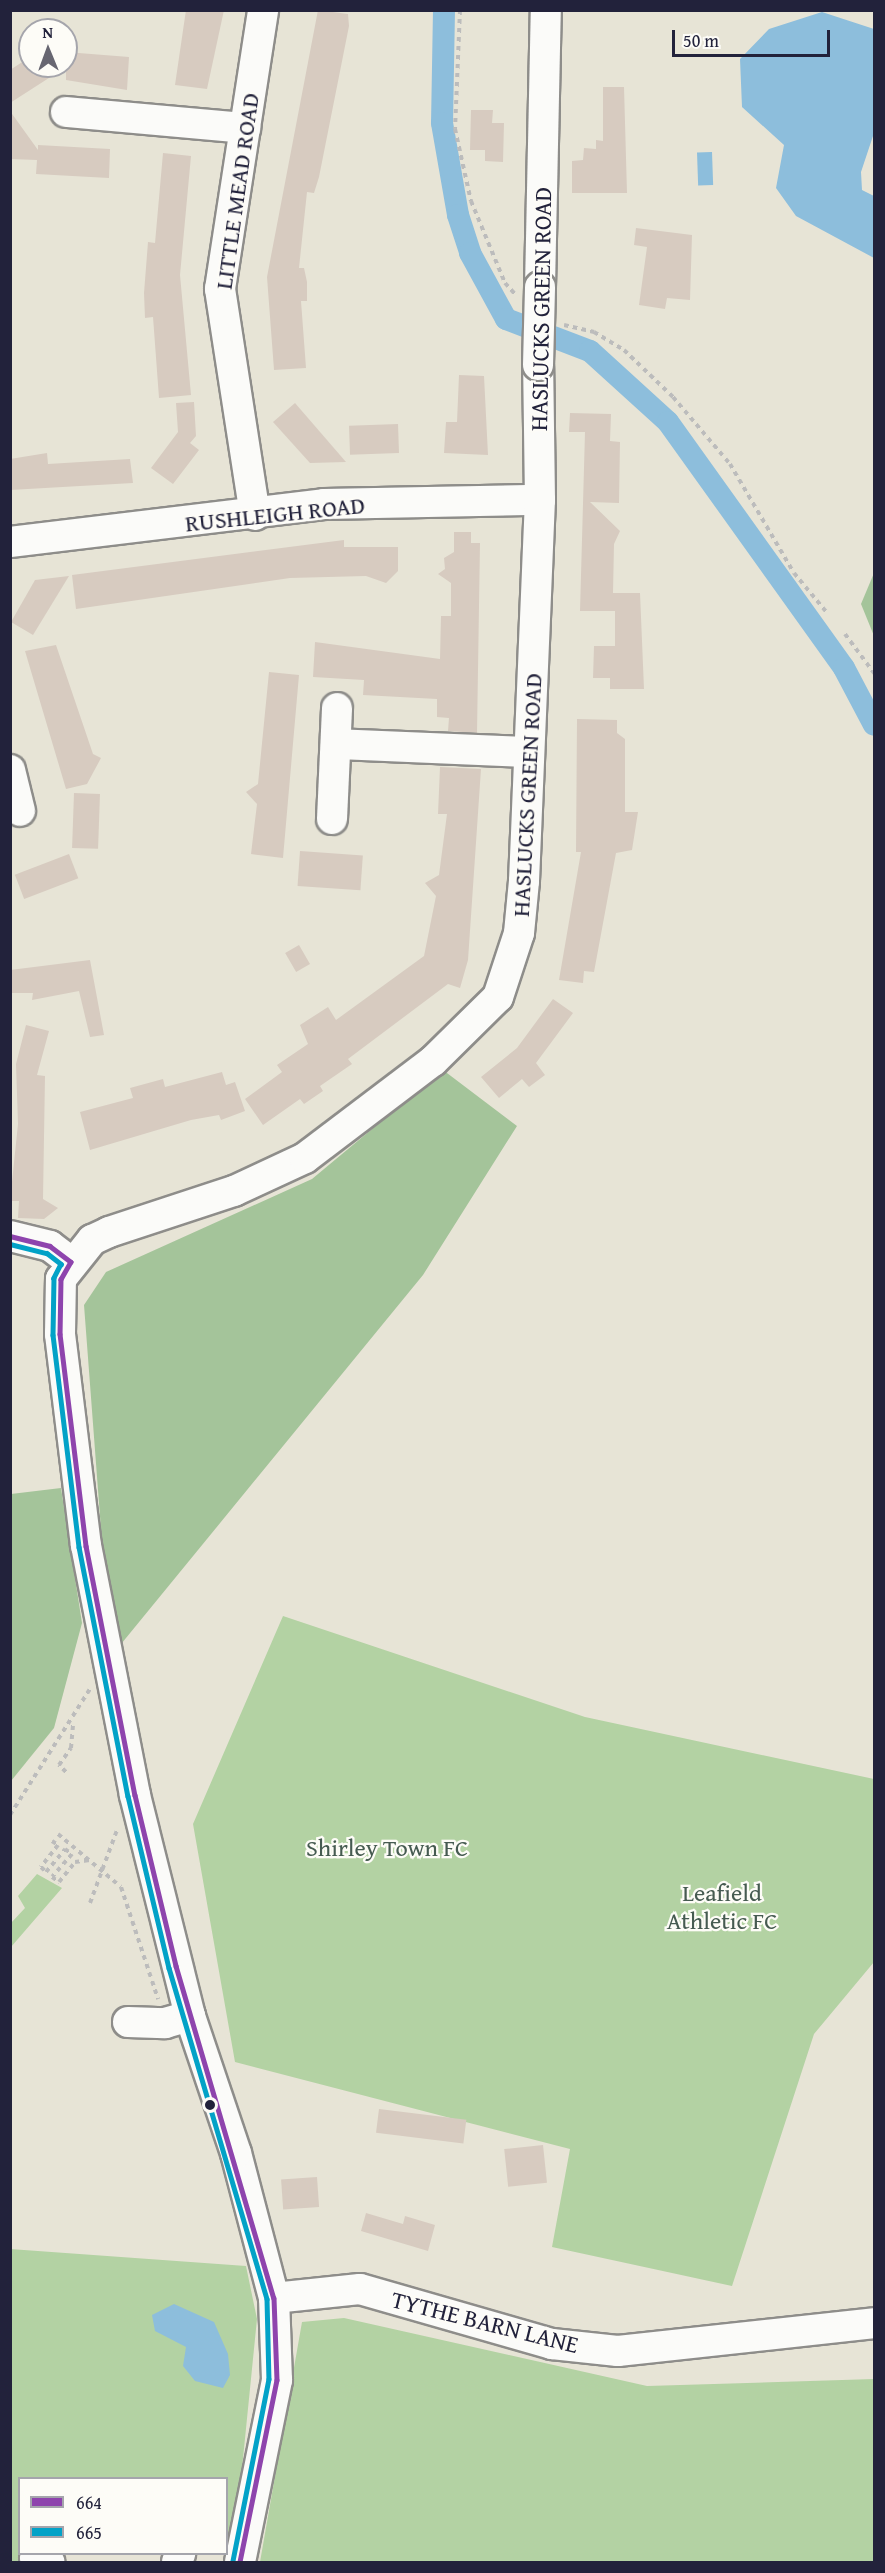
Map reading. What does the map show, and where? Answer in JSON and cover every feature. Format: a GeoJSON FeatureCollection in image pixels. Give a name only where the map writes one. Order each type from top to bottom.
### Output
{"type":"FeatureCollection","features":[{"type":"Feature","properties":{"kind":"street","name":"LITTLE MEAD ROAD"},"geometry":{"type":"LineString","coordinates":[[255,515],[220,289],[263,10]]}},
{"type":"Feature","properties":{"kind":"street","name":"HASLUCKS GREEN ROAD"},"geometry":{"type":"LineString","coordinates":[[71,1262],[109,1232],[234,1191],[305,1158],[433,1061],[498,997],[519,933],[529,752],[540,500],[538,365],[530,292],[546,10]]}},
{"type":"Feature","properties":{"kind":"street"},"geometry":{"type":"LineString","coordinates":[[66,112],[244,128]]}},
{"type":"Feature","properties":{"kind":"street","name":"RUSHLEIGH ROAD"},"geometry":{"type":"LineString","coordinates":[[10,542],[255,515],[324,504],[540,500]]}},
{"type":"Feature","properties":{"kind":"street"},"geometry":{"type":"LineString","coordinates":[[332,819],[337,708]]}},
{"type":"Feature","properties":{"kind":"street"},"geometry":{"type":"LineString","coordinates":[[336,744],[529,752]]}},
{"type":"Feature","properties":{"kind":"street"},"geometry":{"type":"LineString","coordinates":[[10,770],[20,811]]}},
{"type":"Feature","properties":{"kind":"street"},"geometry":{"type":"LineString","coordinates":[[10,1236],[50,1246],[71,1262],[61,1279],[60,1334],[104,1682],[135,1793],[177,2020],[236,2153],[274,2298],[277,2380],[234,2559]]}},
{"type":"Feature","properties":{"kind":"street"},"geometry":{"type":"LineString","coordinates":[[128,2022],[177,2020]]}},
{"type":"Feature","properties":{"kind":"street","name":"TYTHE BARN LANE"},"geometry":{"type":"LineString","coordinates":[[274,2298],[360,2289],[552,2344],[618,2351],[874,2323]]}},
{"type":"Feature","properties":{"kind":"path"},"geometry":{"type":"LineString","coordinates":[[460,10],[455,129],[471,201],[505,283],[530,292]]}},
{"type":"Feature","properties":{"kind":"path"},"geometry":{"type":"LineString","coordinates":[[553,320],[594,332],[624,350],[673,397],[730,464],[794,573],[828,614]]}},
{"type":"Feature","properties":{"kind":"path"},"geometry":{"type":"LineString","coordinates":[[845,634],[874,673]]}},
{"type":"Feature","properties":{"kind":"path"},"geometry":{"type":"LineString","coordinates":[[66,1772],[59,1766],[71,1748],[73,1722],[79,1701],[104,1682]]}},
{"type":"Feature","properties":{"kind":"path"},"geometry":{"type":"LineString","coordinates":[[10,1824],[10,1816],[38,1775],[34,1770],[73,1722]]}},
{"type":"Feature","properties":{"kind":"path"},"geometry":{"type":"LineString","coordinates":[[90,1903],[100,1870],[118,1827],[115,1810],[135,1793]]}},
{"type":"Feature","properties":{"kind":"path"},"geometry":{"type":"LineString","coordinates":[[58,1834],[121,1887],[177,2020]]}},
{"type":"Feature","properties":{"kind":"path"},"geometry":{"type":"LineString","coordinates":[[52,1841],[58,1845],[40,1867],[46,1872],[65,1849],[72,1854],[52,1876],[59,1882],[75,1862],[91,1860]]}},
{"type":"Feature","properties":{"kind":"green space"},"geometry":{"type":"Polygon","coordinates":[[[874,573],[874,636],[861,604],[874,573]]]}},
{"type":"Feature","properties":{"kind":"green space"},"geometry":{"type":"Polygon","coordinates":[[[443,1070],[517,1126],[423,1275],[117,1649],[104,1569],[84,1305],[106,1272],[312,1179],[443,1070]]]}},
{"type":"Feature","properties":{"kind":"green space"},"geometry":{"type":"Polygon","coordinates":[[[61,1488],[82,1623],[54,1728],[11,1781],[11,1494],[61,1488]]]}},
{"type":"Feature","properties":{"kind":"green space"},"geometry":{"type":"Polygon","coordinates":[[[283,1616],[585,1717],[874,1779],[874,1962],[814,2034],[732,2286],[552,2247],[570,2149],[235,2062],[193,1824],[283,1616]]]}},
{"type":"Feature","properties":{"kind":"green space"},"geometry":{"type":"Polygon","coordinates":[[[37,1874],[62,1888],[11,1947],[11,1923],[25,1908],[18,1896],[37,1874]]]}},
{"type":"Feature","properties":{"kind":"green space"},"geometry":{"type":"Polygon","coordinates":[[[10,2249],[246,2266],[257,2319],[235,2538],[228,2536],[228,2477],[18,2477],[18,2555],[29,2555],[27,2562],[11,2562],[10,2249]]]}},
{"type":"Feature","properties":{"kind":"green space"},"geometry":{"type":"Polygon","coordinates":[[[344,2318],[647,2386],[874,2379],[874,2562],[260,2562],[302,2322],[344,2318]]]}},
{"type":"Feature","properties":{"kind":"water"},"geometry":{"type":"Polygon","coordinates":[[[822,12],[874,29],[874,133],[861,172],[862,190],[874,196],[874,258],[796,216],[776,188],[784,145],[742,107],[740,59],[769,29],[822,12]]]}},
{"type":"Feature","properties":{"kind":"water"},"geometry":{"type":"Polygon","coordinates":[[[712,152],[713,185],[698,186],[697,153],[712,152]]]}},
{"type":"Feature","properties":{"kind":"water"},"geometry":{"type":"Polygon","coordinates":[[[174,2304],[214,2322],[228,2354],[230,2375],[223,2388],[195,2381],[183,2366],[186,2347],[155,2331],[152,2315],[174,2304]]]}},
{"type":"Feature","properties":{"kind":"building"},"geometry":{"type":"Polygon","coordinates":[[[186,10],[224,10],[207,89],[175,85],[186,10]]]}},
{"type":"Feature","properties":{"kind":"building"},"geometry":{"type":"Polygon","coordinates":[[[318,10],[348,14],[349,26],[319,177],[314,193],[307,192],[299,268],[304,268],[307,282],[307,301],[301,301],[306,368],[274,370],[267,277],[318,10]]]}},
{"type":"Feature","properties":{"kind":"building"},"geometry":{"type":"Polygon","coordinates":[[[78,53],[129,57],[127,90],[66,80],[66,78],[78,78],[78,53]]]}},
{"type":"Feature","properties":{"kind":"building"},"geometry":{"type":"Polygon","coordinates":[[[18,65],[18,78],[49,78],[10,103],[10,70],[18,65]]]}},
{"type":"Feature","properties":{"kind":"building"},"geometry":{"type":"Polygon","coordinates":[[[603,87],[624,87],[627,193],[572,193],[572,161],[583,160],[584,148],[596,149],[596,140],[603,141],[603,87]]]}},
{"type":"Feature","properties":{"kind":"building"},"geometry":{"type":"Polygon","coordinates":[[[471,110],[493,110],[492,123],[504,123],[503,162],[485,161],[485,150],[470,150],[471,110]]]}},
{"type":"Feature","properties":{"kind":"building"},"geometry":{"type":"Polygon","coordinates":[[[10,111],[38,150],[38,145],[110,149],[109,178],[36,174],[37,160],[10,159],[10,111]]]}},
{"type":"Feature","properties":{"kind":"building"},"geometry":{"type":"Polygon","coordinates":[[[163,153],[191,156],[180,275],[191,395],[159,398],[153,317],[145,318],[144,293],[148,242],[155,243],[163,153]]]}},
{"type":"Feature","properties":{"kind":"building"},"geometry":{"type":"Polygon","coordinates":[[[636,228],[692,235],[690,300],[667,298],[665,309],[639,305],[647,247],[634,245],[636,228]]]}},
{"type":"Feature","properties":{"kind":"building"},"geometry":{"type":"Polygon","coordinates":[[[459,375],[484,376],[488,455],[444,453],[446,422],[457,422],[459,375]]]}},
{"type":"Feature","properties":{"kind":"building"},"geometry":{"type":"Polygon","coordinates":[[[194,402],[196,436],[190,443],[199,450],[173,484],[151,468],[178,432],[176,403],[194,402]]]}},
{"type":"Feature","properties":{"kind":"building"},"geometry":{"type":"Polygon","coordinates":[[[295,403],[346,462],[310,463],[273,422],[295,403]]]}},
{"type":"Feature","properties":{"kind":"building"},"geometry":{"type":"Polygon","coordinates":[[[570,413],[611,414],[610,441],[620,442],[619,503],[590,502],[620,531],[614,544],[613,593],[640,593],[644,689],[610,689],[610,678],[593,678],[594,646],[615,646],[615,611],[580,611],[585,432],[569,432],[570,413]]]}},
{"type":"Feature","properties":{"kind":"building"},"geometry":{"type":"Polygon","coordinates":[[[398,424],[399,453],[350,455],[349,426],[398,424]]]}},
{"type":"Feature","properties":{"kind":"building"},"geometry":{"type":"Polygon","coordinates":[[[47,453],[48,464],[130,459],[133,483],[10,490],[10,459],[47,453]]]}},
{"type":"Feature","properties":{"kind":"building"},"geometry":{"type":"Polygon","coordinates":[[[454,532],[471,532],[471,543],[480,543],[477,733],[448,731],[449,718],[437,717],[437,699],[363,695],[364,680],[313,677],[315,642],[440,659],[441,616],[451,616],[451,583],[438,574],[445,569],[444,558],[454,552],[454,532]]]}},
{"type":"Feature","properties":{"kind":"building"},"geometry":{"type":"Polygon","coordinates":[[[344,540],[344,547],[398,547],[398,571],[386,583],[366,576],[290,578],[76,609],[72,575],[344,540]]]}},
{"type":"Feature","properties":{"kind":"building"},"geometry":{"type":"Polygon","coordinates":[[[69,576],[33,635],[11,622],[35,580],[69,576]]]}},
{"type":"Feature","properties":{"kind":"building"},"geometry":{"type":"Polygon","coordinates":[[[56,645],[93,754],[101,758],[87,784],[66,789],[25,651],[56,645]]]}},
{"type":"Feature","properties":{"kind":"building"},"geometry":{"type":"Polygon","coordinates":[[[269,672],[299,675],[283,858],[251,854],[257,804],[246,792],[258,784],[269,672]]]}},
{"type":"Feature","properties":{"kind":"building"},"geometry":{"type":"Polygon","coordinates":[[[577,719],[617,720],[617,733],[625,739],[625,812],[638,812],[632,850],[616,853],[594,972],[584,971],[583,983],[559,980],[581,852],[576,852],[577,719]]]}},
{"type":"Feature","properties":{"kind":"building"},"geometry":{"type":"Polygon","coordinates":[[[440,767],[481,769],[468,960],[460,988],[448,984],[348,1059],[352,1064],[320,1086],[323,1091],[304,1104],[300,1099],[263,1125],[245,1099],[282,1072],[277,1065],[308,1044],[300,1025],[328,1007],[336,1020],[424,956],[436,896],[425,883],[439,875],[447,814],[438,814],[440,767]]]}},
{"type":"Feature","properties":{"kind":"building"},"geometry":{"type":"Polygon","coordinates":[[[74,793],[100,794],[98,849],[72,848],[74,793]]]}},
{"type":"Feature","properties":{"kind":"building"},"geometry":{"type":"Polygon","coordinates":[[[300,851],[363,855],[360,890],[298,886],[300,851]]]}},
{"type":"Feature","properties":{"kind":"building"},"geometry":{"type":"Polygon","coordinates":[[[69,854],[78,878],[24,899],[15,875],[69,854]]]}},
{"type":"Feature","properties":{"kind":"building"},"geometry":{"type":"Polygon","coordinates":[[[299,945],[310,964],[296,972],[285,953],[299,945]]]}},
{"type":"Feature","properties":{"kind":"building"},"geometry":{"type":"Polygon","coordinates":[[[90,960],[104,1035],[90,1037],[79,991],[32,1000],[33,993],[10,993],[10,970],[90,960]]]}},
{"type":"Feature","properties":{"kind":"building"},"geometry":{"type":"Polygon","coordinates":[[[553,999],[573,1013],[536,1063],[545,1075],[529,1087],[522,1079],[499,1098],[481,1077],[517,1048],[553,999]]]}},
{"type":"Feature","properties":{"kind":"building"},"geometry":{"type":"Polygon","coordinates":[[[26,1025],[49,1031],[37,1075],[45,1076],[43,1199],[58,1208],[44,1219],[18,1218],[19,1201],[10,1201],[18,1124],[16,1064],[26,1025]]]}},
{"type":"Feature","properties":{"kind":"building"},"geometry":{"type":"Polygon","coordinates":[[[222,1072],[226,1085],[235,1082],[245,1111],[221,1120],[219,1115],[191,1120],[90,1150],[80,1112],[133,1098],[130,1088],[163,1079],[165,1087],[222,1072]]]}},
{"type":"Feature","properties":{"kind":"building"},"geometry":{"type":"Polygon","coordinates":[[[379,2109],[466,2120],[463,2144],[376,2133],[379,2109]]]}},
{"type":"Feature","properties":{"kind":"building"},"geometry":{"type":"Polygon","coordinates":[[[543,2145],[547,2183],[508,2187],[504,2149],[543,2145]]]}},
{"type":"Feature","properties":{"kind":"building"},"geometry":{"type":"Polygon","coordinates":[[[317,2177],[319,2207],[283,2209],[281,2180],[317,2177]]]}},
{"type":"Feature","properties":{"kind":"building"},"geometry":{"type":"Polygon","coordinates":[[[366,2213],[403,2224],[405,2216],[435,2225],[428,2251],[361,2231],[366,2213]]]}},
{"type":"Feature","properties":{"kind":"waterway"},"geometry":{"type":"LineString","coordinates":[[444,10],[442,123],[458,215],[470,253],[506,319],[590,351],[668,422],[844,668],[874,725]]}},
{"type":"Feature","properties":{"kind":"transit line","name":"664"},"geometry":{"type":"LineString","coordinates":[[10,1236],[50,1246],[71,1262],[61,1279],[60,1334],[86,1546],[135,1795],[176,1966],[274,2298],[277,2380],[240,2562]]}},
{"type":"Feature","properties":{"kind":"transit line","name":"665"},"geometry":{"type":"LineString","coordinates":[[10,1244],[47,1253],[61,1264],[54,1278],[53,1335],[79,1547],[128,1796],[169,1968],[267,2299],[269,2379],[233,2561]]}},
{"type":"Feature","properties":{"kind":"park label","name":"Shirley Town FC"},"geometry":{"type":"Point","coordinates":[387,1848]}},
{"type":"Feature","properties":{"kind":"park label","name":"Leafield Athletic FC"},"geometry":{"type":"Point","coordinates":[722,1907]}}]}
